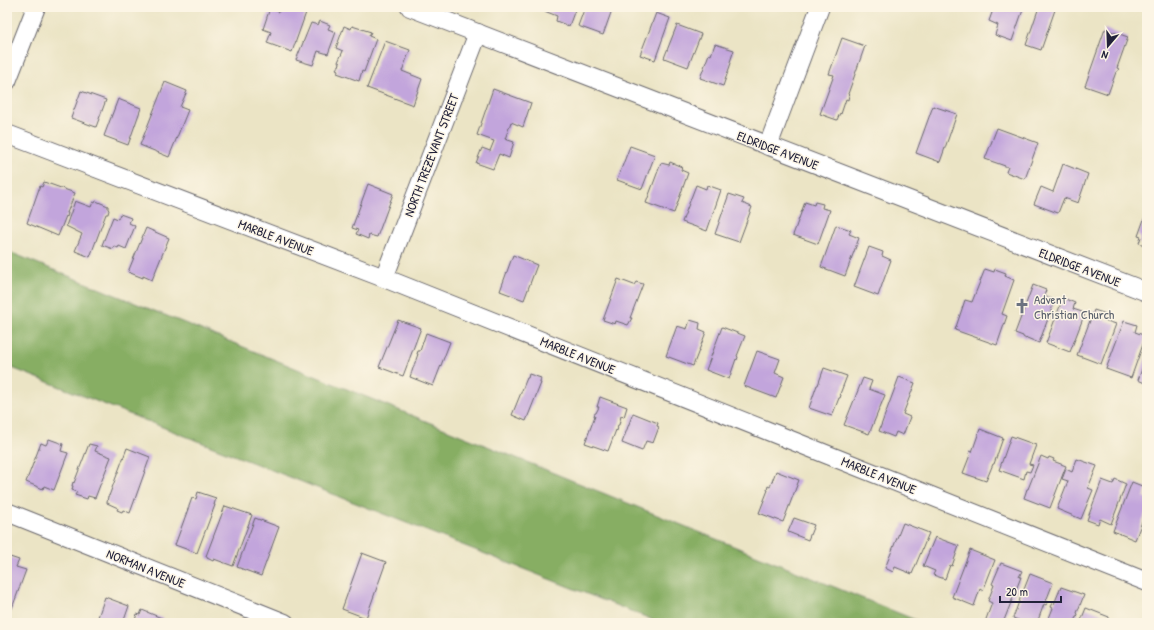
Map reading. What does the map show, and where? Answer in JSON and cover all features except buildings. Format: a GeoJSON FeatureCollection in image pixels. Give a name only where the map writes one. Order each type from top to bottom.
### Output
{"type":"FeatureCollection","features":[{"type":"Feature","properties":{"kind":"street"},"geometry":{"type":"LineString","coordinates":[[7,81],[36,7]]}},
{"type":"Feature","properties":{"kind":"street","name":"ELDRIDGE AVENUE"},"geometry":{"type":"LineString","coordinates":[[410,7],[478,32],[768,146],[1147,292]]}},
{"type":"Feature","properties":{"kind":"street"},"geometry":{"type":"LineString","coordinates":[[768,146],[820,7]]}},
{"type":"Feature","properties":{"kind":"street","name":"NORTH TREZEVANT STREET"},"geometry":{"type":"LineString","coordinates":[[384,278],[478,32]]}},
{"type":"Feature","properties":{"kind":"street","name":"MARBLE AVENUE"},"geometry":{"type":"LineString","coordinates":[[7,134],[384,278],[1147,582]]}},
{"type":"Feature","properties":{"kind":"street","name":"NORMAN AVENUE"},"geometry":{"type":"LineString","coordinates":[[7,512],[266,620],[285,623]]}},
{"type":"Feature","properties":{"kind":"green space"},"geometry":{"type":"Polygon","coordinates":[[[7,251],[923,623],[661,623],[7,366],[7,251]]]}},
{"type":"Feature","properties":{"kind":"place","name":"Advent Christian Church"},"geometry":{"type":"Point","coordinates":[1022,306]}}]}
